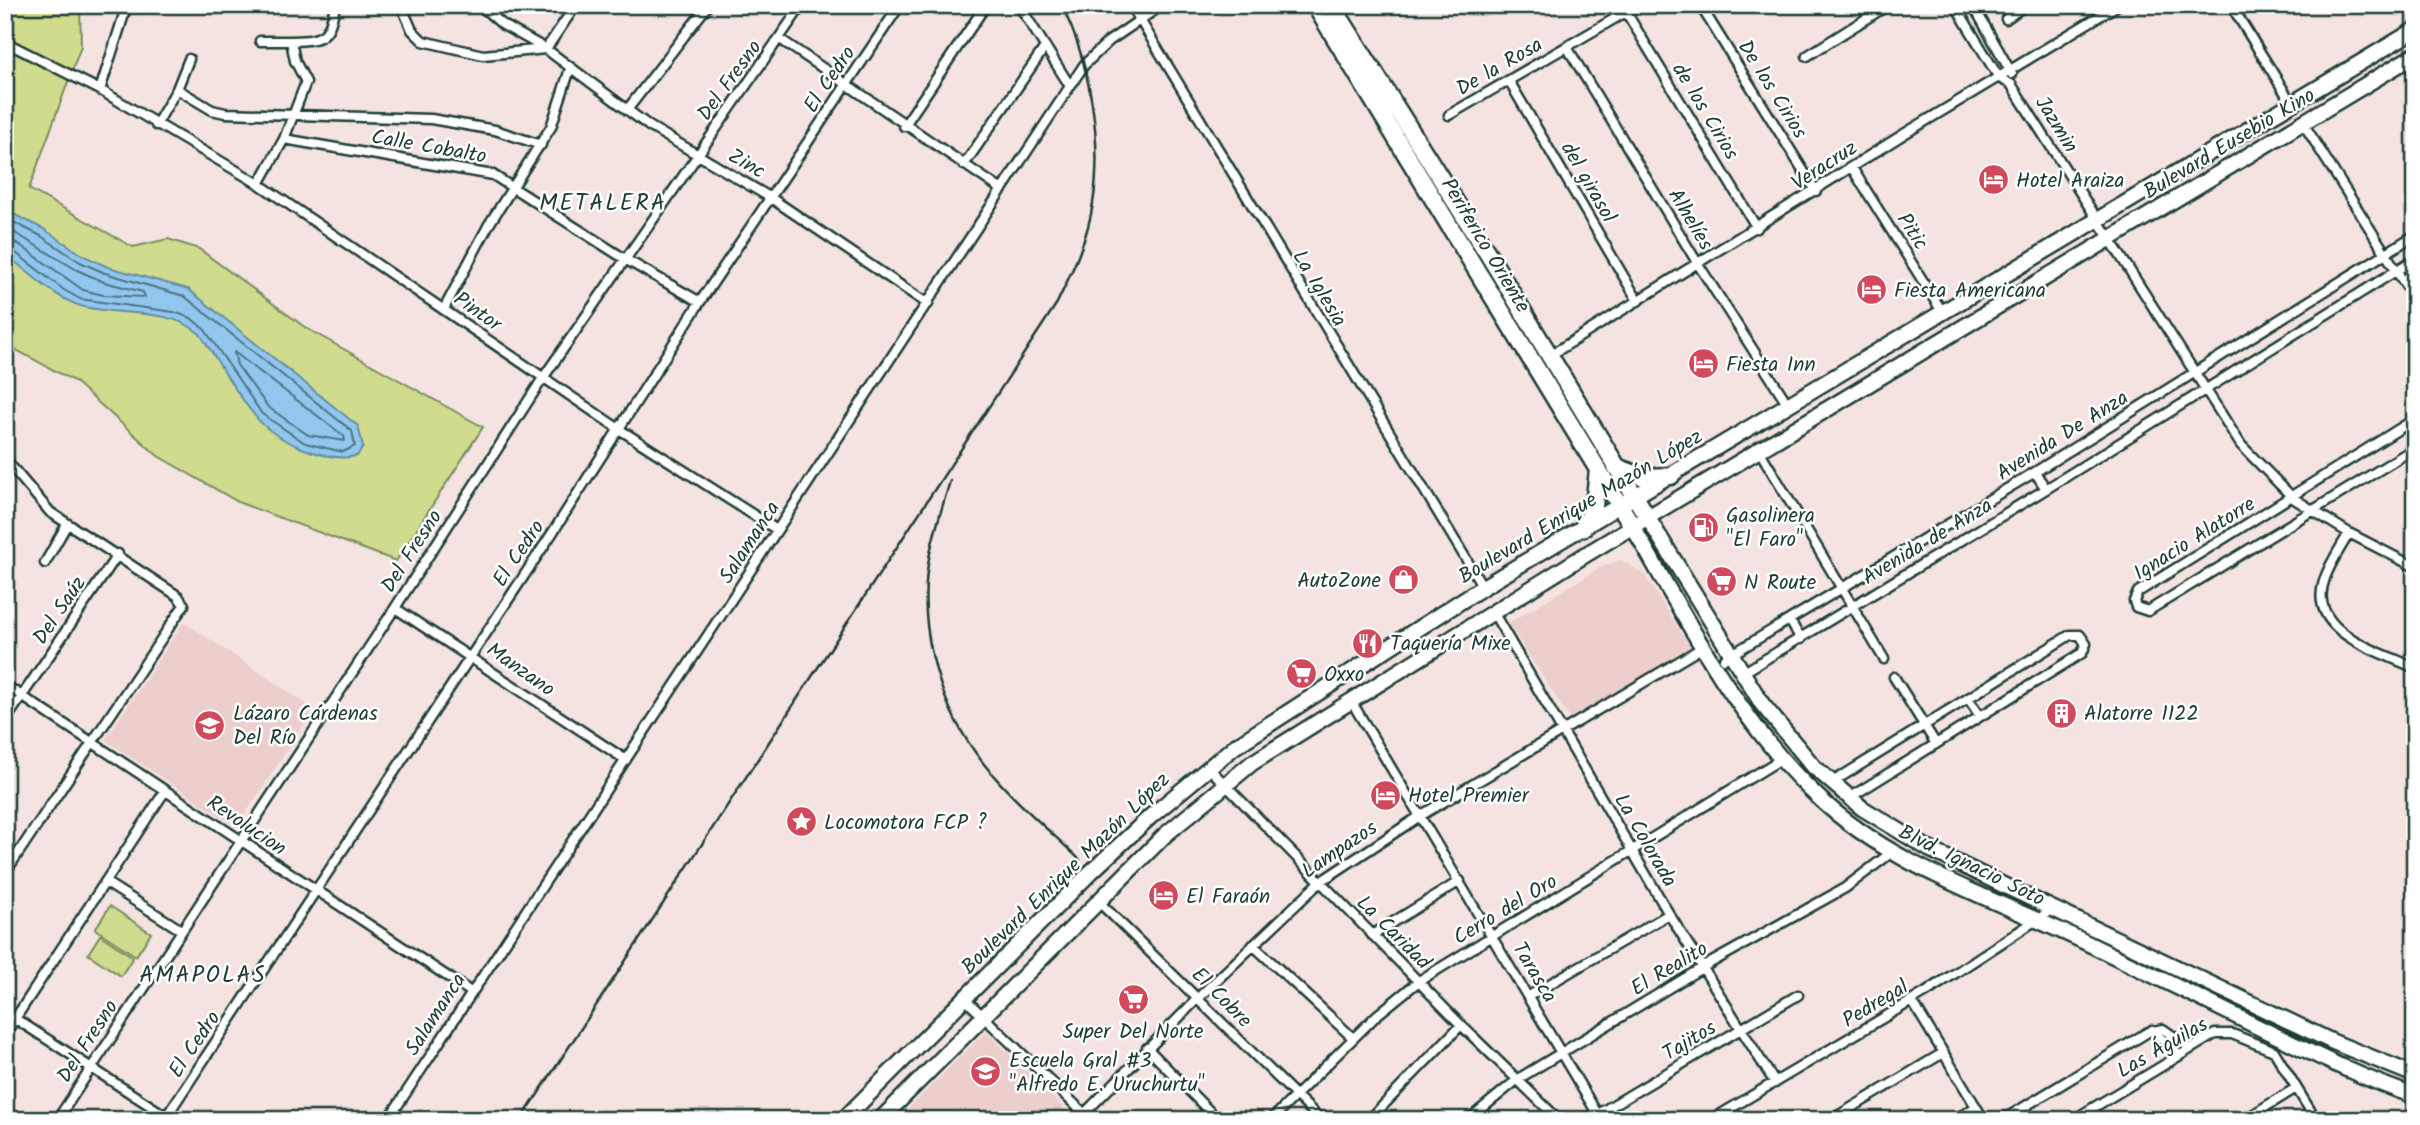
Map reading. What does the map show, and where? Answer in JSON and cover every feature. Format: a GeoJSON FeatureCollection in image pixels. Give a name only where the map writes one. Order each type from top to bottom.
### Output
{"type":"FeatureCollection","features":[{"type":"Feature","properties":{"kind":"highway","name":"Periferico Oriente"},"geometry":{"type":"LineString","coordinates":[[1315,5],[1598,470],[1628,502]]}},
{"type":"Feature","properties":{"kind":"highway","name":"Periferico Oriente"},"geometry":{"type":"LineString","coordinates":[[1332,5],[1616,467],[1628,502]]}},
{"type":"Feature","properties":{"kind":"highway"},"geometry":{"type":"LineString","coordinates":[[1616,467],[1644,477],[1671,476]]}},
{"type":"Feature","properties":{"kind":"highway"},"geometry":{"type":"LineString","coordinates":[[1583,528],[1594,506],[1598,470]]}},
{"type":"Feature","properties":{"kind":"highway"},"geometry":{"type":"LineString","coordinates":[[1628,502],[1640,523]]}},
{"type":"Feature","properties":{"kind":"main road","name":"Boulevard Enrique Mazón López"},"geometry":{"type":"LineString","coordinates":[[843,1120],[1091,871],[1208,767],[1272,721],[1483,587],[2415,30]]}},
{"type":"Feature","properties":{"kind":"main road","name":"Bulevard Eusebio Kino"},"geometry":{"type":"LineString","coordinates":[[1640,523],[2415,55]]}},
{"type":"Feature","properties":{"kind":"main road","name":"Boulevard Enrique Mazón López"},"geometry":{"type":"LineString","coordinates":[[880,1120],[1165,835],[1225,785],[1297,732],[1640,523]]}},
{"type":"Feature","properties":{"kind":"main road","name":"Blvd. Ignacio Soto"},"geometry":{"type":"LineString","coordinates":[[1640,523],[1703,647],[1781,760],[1832,809],[1892,852],[2037,919],[2277,1044],[2415,1096]]}},
{"type":"Feature","properties":{"kind":"main road","name":"Blvd. Ignacio Soto"},"geometry":{"type":"LineString","coordinates":[[1640,523],[1727,658],[1791,743],[1831,783],[1888,826],[1929,849],[2345,1047],[2415,1075]]}},
{"type":"Feature","properties":{"kind":"main road"},"geometry":{"type":"LineString","coordinates":[[1703,647],[1713,643],[1727,658]]}},
{"type":"Feature","properties":{"kind":"main road"},"geometry":{"type":"LineString","coordinates":[[1781,760],[1793,762],[1829,794],[1849,798]]}},
{"type":"Feature","properties":{"kind":"street"},"geometry":{"type":"LineString","coordinates":[[100,90],[127,5]]}},
{"type":"Feature","properties":{"kind":"street"},"geometry":{"type":"LineString","coordinates":[[260,41],[309,41],[325,36],[330,29],[335,5]]}},
{"type":"Feature","properties":{"kind":"street"},"geometry":{"type":"LineString","coordinates":[[401,5],[412,30],[423,41],[482,55],[546,49],[576,5]]}},
{"type":"Feature","properties":{"kind":"street","name":"Zinc"},"geometry":{"type":"LineString","coordinates":[[480,5],[503,25],[546,49],[627,110],[771,198],[928,304]]}},
{"type":"Feature","properties":{"kind":"street"},"geometry":{"type":"LineString","coordinates":[[627,110],[708,5]]}},
{"type":"Feature","properties":{"kind":"street","name":"Del Fresno"},"geometry":{"type":"LineString","coordinates":[[57,1120],[239,840],[395,608],[543,378],[802,5]]}},
{"type":"Feature","properties":{"kind":"street","name":"El Cedro"},"geometry":{"type":"LineString","coordinates":[[165,1118],[316,892],[700,302],[900,5]]}},
{"type":"Feature","properties":{"kind":"street"},"geometry":{"type":"LineString","coordinates":[[904,126],[986,5]]}},
{"type":"Feature","properties":{"kind":"street"},"geometry":{"type":"LineString","coordinates":[[1019,5],[1070,86]]}},
{"type":"Feature","properties":{"kind":"street","name":"La Iglesia"},"geometry":{"type":"LineString","coordinates":[[1131,5],[1483,587]]}},
{"type":"Feature","properties":{"kind":"street","name":"Salamanca"},"geometry":{"type":"LineString","coordinates":[[388,1120],[1084,65],[1099,50],[1162,5]]}},
{"type":"Feature","properties":{"kind":"street","name":"De la Rosa"},"geometry":{"type":"LineString","coordinates":[[1449,115],[1638,5]]}},
{"type":"Feature","properties":{"kind":"street","name":"De los Cirios"},"geometry":{"type":"LineString","coordinates":[[1700,5],[1816,191]]}},
{"type":"Feature","properties":{"kind":"street"},"geometry":{"type":"LineString","coordinates":[[1807,56],[1888,5]]}},
{"type":"Feature","properties":{"kind":"street"},"geometry":{"type":"LineString","coordinates":[[1973,5],[2012,70]]}},
{"type":"Feature","properties":{"kind":"street"},"geometry":{"type":"LineString","coordinates":[[2006,19],[2025,5]]}},
{"type":"Feature","properties":{"kind":"street","name":"Veracruz"},"geometry":{"type":"LineString","coordinates":[[1535,365],[2118,5]]}},
{"type":"Feature","properties":{"kind":"street"},"geometry":{"type":"LineString","coordinates":[[2231,5],[2292,103]]}},
{"type":"Feature","properties":{"kind":"street"},"geometry":{"type":"LineString","coordinates":[[1958,6],[1999,78]]}},
{"type":"Feature","properties":{"kind":"street","name":"de los Cirios"},"geometry":{"type":"LineString","coordinates":[[1626,12],[1757,228]]}},
{"type":"Feature","properties":{"kind":"street"},"geometry":{"type":"LineString","coordinates":[[780,39],[904,126],[1002,190]]}},
{"type":"Feature","properties":{"kind":"street"},"geometry":{"type":"LineString","coordinates":[[259,184],[284,139],[306,78],[295,61],[291,41]]}},
{"type":"Feature","properties":{"kind":"street","name":"Pintor"},"geometry":{"type":"LineString","coordinates":[[5,42],[100,90],[259,184],[619,429],[778,530]]}},
{"type":"Feature","properties":{"kind":"street"},"geometry":{"type":"LineString","coordinates":[[964,165],[1045,47]]}},
{"type":"Feature","properties":{"kind":"street","name":"Alhelíes"},"geometry":{"type":"LineString","coordinates":[[1567,47],[1698,264],[1789,405]]}},
{"type":"Feature","properties":{"kind":"street"},"geometry":{"type":"LineString","coordinates":[[156,125],[177,89],[189,59]]}},
{"type":"Feature","properties":{"kind":"street"},"geometry":{"type":"LineString","coordinates":[[444,309],[513,187],[541,145],[570,69]]}},
{"type":"Feature","properties":{"kind":"street","name":"Jazmin"},"geometry":{"type":"LineString","coordinates":[[2011,83],[2012,70]]}},
{"type":"Feature","properties":{"kind":"street","name":"Jazmin"},"geometry":{"type":"LineString","coordinates":[[1999,78],[2011,83],[2193,374],[2241,445],[2293,498],[2349,533],[2415,567]]}},
{"type":"Feature","properties":{"kind":"street","name":"del girasol"},"geometry":{"type":"LineString","coordinates":[[1509,81],[1638,301]]}},
{"type":"Feature","properties":{"kind":"street"},"geometry":{"type":"LineString","coordinates":[[177,89],[218,112],[242,116],[295,114],[431,119],[495,130],[541,145]]}},
{"type":"Feature","properties":{"kind":"street"},"geometry":{"type":"LineString","coordinates":[[2303,123],[2415,300]]}},
{"type":"Feature","properties":{"kind":"street","name":"Calle Cobalto"},"geometry":{"type":"LineString","coordinates":[[284,139],[485,173],[513,187],[625,259],[700,302]]}},
{"type":"Feature","properties":{"kind":"street","name":"Pitic"},"geometry":{"type":"LineString","coordinates":[[1852,168],[1943,313]]}},
{"type":"Feature","properties":{"kind":"street","name":"Avenida De Anza"},"geometry":{"type":"LineString","coordinates":[[1727,658],[2035,472],[2415,235]]}},
{"type":"Feature","properties":{"kind":"street","name":"Avenida de Anza"},"geometry":{"type":"LineString","coordinates":[[1741,674],[2046,489],[2415,259]]}},
{"type":"Feature","properties":{"kind":"street","name":"Ignacio Alatorre"},"geometry":{"type":"LineString","coordinates":[[2415,419],[2293,498],[2138,592],[2134,601],[2136,607],[2148,611],[2415,448]]}},
{"type":"Feature","properties":{"kind":"street"},"geometry":{"type":"LineString","coordinates":[[1759,450],[1884,660]]}},
{"type":"Feature","properties":{"kind":"street"},"geometry":{"type":"LineString","coordinates":[[5,873],[184,610],[182,600],[178,596],[118,554],[67,524],[44,506],[6,463]]}},
{"type":"Feature","properties":{"kind":"street"},"geometry":{"type":"LineString","coordinates":[[2035,472],[2046,489]]}},
{"type":"Feature","properties":{"kind":"street"},"geometry":{"type":"LineString","coordinates":[[46,563],[67,524]]}},
{"type":"Feature","properties":{"kind":"street"},"geometry":{"type":"LineString","coordinates":[[2349,533],[2324,579],[2321,599],[2328,618],[2342,632],[2415,668]]}},
{"type":"Feature","properties":{"kind":"street","name":"Del Saúz"},"geometry":{"type":"LineString","coordinates":[[5,721],[118,554]]}},
{"type":"Feature","properties":{"kind":"street","name":"Manzano"},"geometry":{"type":"LineString","coordinates":[[395,608],[471,655],[626,760]]}},
{"type":"Feature","properties":{"kind":"street","name":"La Colorada"},"geometry":{"type":"LineString","coordinates":[[1493,612],[1669,914],[1705,966],[1775,1083]]}},
{"type":"Feature","properties":{"kind":"street"},"geometry":{"type":"LineString","coordinates":[[1790,621],[1801,639]]}},
{"type":"Feature","properties":{"kind":"street"},"geometry":{"type":"LineString","coordinates":[[1831,783],[2070,635],[2080,635],[2084,639],[2085,649],[2082,653],[1849,798]]}},
{"type":"Feature","properties":{"kind":"street","name":"Lampazos"},"geometry":{"type":"LineString","coordinates":[[1084,1118],[1147,1048],[1320,882],[1420,816],[1703,647]]}},
{"type":"Feature","properties":{"kind":"street"},"geometry":{"type":"LineString","coordinates":[[1894,677],[1936,744]]}},
{"type":"Feature","properties":{"kind":"street","name":"Revolucion"},"geometry":{"type":"LineString","coordinates":[[5,685],[471,992]]}},
{"type":"Feature","properties":{"kind":"street"},"geometry":{"type":"LineString","coordinates":[[1968,698],[1980,716]]}},
{"type":"Feature","properties":{"kind":"street","name":"Tarasca"},"geometry":{"type":"LineString","coordinates":[[1350,699],[1600,1117]]}},
{"type":"Feature","properties":{"kind":"street","name":"Cerro del Oro"},"geometry":{"type":"LineString","coordinates":[[1271,1120],[1353,1038],[1419,981],[1633,853],[1781,760]]}},
{"type":"Feature","properties":{"kind":"street","name":"La Caridad"},"geometry":{"type":"LineString","coordinates":[[1208,767],[1371,935],[1559,1120]]}},
{"type":"Feature","properties":{"kind":"street"},"geometry":{"type":"LineString","coordinates":[[5,1034],[165,791]]}},
{"type":"Feature","properties":{"kind":"street","name":"El Realito"},"geometry":{"type":"LineString","coordinates":[[1468,1120],[1518,1079],[1705,966],[1845,888],[1892,852]]}},
{"type":"Feature","properties":{"kind":"street"},"geometry":{"type":"LineString","coordinates":[[1371,935],[1460,881]]}},
{"type":"Feature","properties":{"kind":"street"},"geometry":{"type":"LineString","coordinates":[[105,882],[181,930]]}},
{"type":"Feature","properties":{"kind":"street","name":"El Cobre"},"geometry":{"type":"LineString","coordinates":[[1098,901],[1199,997],[1321,1120]]}},
{"type":"Feature","properties":{"kind":"street","name":"Pedregal"},"geometry":{"type":"LineString","coordinates":[[1711,1120],[1912,1001],[2053,908]]}},
{"type":"Feature","properties":{"kind":"street"},"geometry":{"type":"LineString","coordinates":[[1529,996],[1669,914]]}},
{"type":"Feature","properties":{"kind":"street"},"geometry":{"type":"LineString","coordinates":[[1252,945],[1353,1038]]}},
{"type":"Feature","properties":{"kind":"street","name":"Tajitos"},"geometry":{"type":"LineString","coordinates":[[1600,1117],[1798,995]]}},
{"type":"Feature","properties":{"kind":"street"},"geometry":{"type":"LineString","coordinates":[[965,999],[1084,1118]]}},
{"type":"Feature","properties":{"kind":"street"},"geometry":{"type":"LineString","coordinates":[[1912,1001],[1984,1120]]}},
{"type":"Feature","properties":{"kind":"street"},"geometry":{"type":"LineString","coordinates":[[5,1012],[165,1118]]}},
{"type":"Feature","properties":{"kind":"street"},"geometry":{"type":"LineString","coordinates":[[2289,1020],[2277,1044],[2296,1088],[2316,1120]]}},
{"type":"Feature","properties":{"kind":"street"},"geometry":{"type":"LineString","coordinates":[[1369,1120],[1461,1025]]}},
{"type":"Feature","properties":{"kind":"street"},"geometry":{"type":"LineString","coordinates":[[2006,1118],[2152,1030],[2163,1029],[2190,1048]]}},
{"type":"Feature","properties":{"kind":"street"},"geometry":{"type":"LineString","coordinates":[[2152,1030],[2179,1055]]}},
{"type":"Feature","properties":{"kind":"street","name":"Las Águilas"},"geometry":{"type":"LineString","coordinates":[[2073,1120],[2190,1048],[2223,1032],[2277,1044]]}},
{"type":"Feature","properties":{"kind":"street"},"geometry":{"type":"LineString","coordinates":[[1147,1048],[1218,1120]]}},
{"type":"Feature","properties":{"kind":"street"},"geometry":{"type":"LineString","coordinates":[[1831,1120],[1943,1052]]}},
{"type":"Feature","properties":{"kind":"street"},"geometry":{"type":"LineString","coordinates":[[2244,1120],[2296,1088]]}},
{"type":"Feature","properties":{"kind":"street"},"geometry":{"type":"LineString","coordinates":[[1954,1120],[1976,1107]]}},
{"type":"Feature","properties":{"kind":"shaded area"},"geometry":{"type":"Polygon","coordinates":[[[1621,560],[1644,574],[1690,647],[1571,720],[1508,623],[1605,565],[1621,560]]]}},
{"type":"Feature","properties":{"kind":"shaded area","name":"Lázaro Cárdenas Del Río"},"geometry":{"type":"Polygon","coordinates":[[[184,622],[314,709],[237,827],[105,740],[184,622]]]}},
{"type":"Feature","properties":{"kind":"shaded area","name":"Escuela Gral #3 \"Alfredo E. Uruchurtu\""},"geometry":{"type":"Polygon","coordinates":[[[986,1031],[1068,1112],[1060,1120],[897,1120],[986,1031]]]}},
{"type":"Feature","properties":{"kind":"green space"},"geometry":{"type":"Polygon","coordinates":[[[5,5],[80,5],[81,46],[29,189],[133,247],[168,239],[199,249],[306,328],[483,427],[396,561],[240,503],[158,456],[74,381],[5,344],[5,5]]]}},
{"type":"Feature","properties":{"kind":"green space"},"geometry":{"type":"Polygon","coordinates":[[[110,906],[151,933],[136,956],[95,929],[110,906]]]}},
{"type":"Feature","properties":{"kind":"green space"},"geometry":{"type":"Polygon","coordinates":[[[100,935],[133,957],[121,976],[88,954],[100,935]]]}},
{"type":"Feature","properties":{"kind":"water"},"geometry":{"type":"Polygon","coordinates":[[[5,210],[44,229],[84,256],[108,267],[188,289],[358,426],[363,447],[357,456],[316,453],[275,434],[255,416],[240,396],[200,334],[187,325],[158,316],[81,306],[51,291],[5,254],[5,210]]]}},
{"type":"Feature","properties":{"kind":"railway"},"geometry":{"type":"LineString","coordinates":[[521,1120],[1057,303],[1083,242],[1096,179],[1095,128],[1087,76],[1061,5]]}},
{"type":"Feature","properties":{"kind":"railway"},"geometry":{"type":"LineString","coordinates":[[950,481],[932,544],[926,578],[928,631],[940,683],[961,731],[986,767],[1011,795],[1080,860]]}},
{"type":"Feature","properties":{"kind":"place","name":"Hotel Araiza"},"geometry":{"type":"Point","coordinates":[1993,180]}},
{"type":"Feature","properties":{"kind":"place","name":"Fiesta Americana"},"geometry":{"type":"Point","coordinates":[1871,290]}},
{"type":"Feature","properties":{"kind":"place","name":"Fiesta Inn"},"geometry":{"type":"Point","coordinates":[1703,364]}},
{"type":"Feature","properties":{"kind":"place","name":"Gasolinera \"El Faro\""},"geometry":{"type":"Point","coordinates":[1703,527]}},
{"type":"Feature","properties":{"kind":"place","name":"AutoZone"},"geometry":{"type":"Point","coordinates":[1404,580]}},
{"type":"Feature","properties":{"kind":"place","name":"N Route"},"geometry":{"type":"Point","coordinates":[1721,582]}},
{"type":"Feature","properties":{"kind":"place","name":"Taquería Mixe"},"geometry":{"type":"Point","coordinates":[1367,643]}},
{"type":"Feature","properties":{"kind":"place","name":"Oxxo"},"geometry":{"type":"Point","coordinates":[1301,674]}},
{"type":"Feature","properties":{"kind":"place","name":"Alatorre 1122"},"geometry":{"type":"Point","coordinates":[2061,713]}},
{"type":"Feature","properties":{"kind":"place","name":"Lázaro Cárdenas Del Río"},"geometry":{"type":"Point","coordinates":[210,725]}},
{"type":"Feature","properties":{"kind":"place","name":"Hotel Premier"},"geometry":{"type":"Point","coordinates":[1385,795]}},
{"type":"Feature","properties":{"kind":"place","name":"Locomotora FCP ?"},"geometry":{"type":"Point","coordinates":[801,822]}},
{"type":"Feature","properties":{"kind":"place","name":"El Faraón"},"geometry":{"type":"Point","coordinates":[1163,896]}},
{"type":"Feature","properties":{"kind":"place","name":"Super Del Norte"},"geometry":{"type":"Point","coordinates":[1133,999]}},
{"type":"Feature","properties":{"kind":"place","name":"Escuela Gral #3 \"Alfredo E. Uruchurtu\""},"geometry":{"type":"Point","coordinates":[986,1072]}},
{"type":"Feature","properties":{"kind":"district","name":"METALERA"},"geometry":{"type":"Point","coordinates":[603,202]}},
{"type":"Feature","properties":{"kind":"district","name":"AMAPOLAS"},"geometry":{"type":"Point","coordinates":[203,974]}}]}
